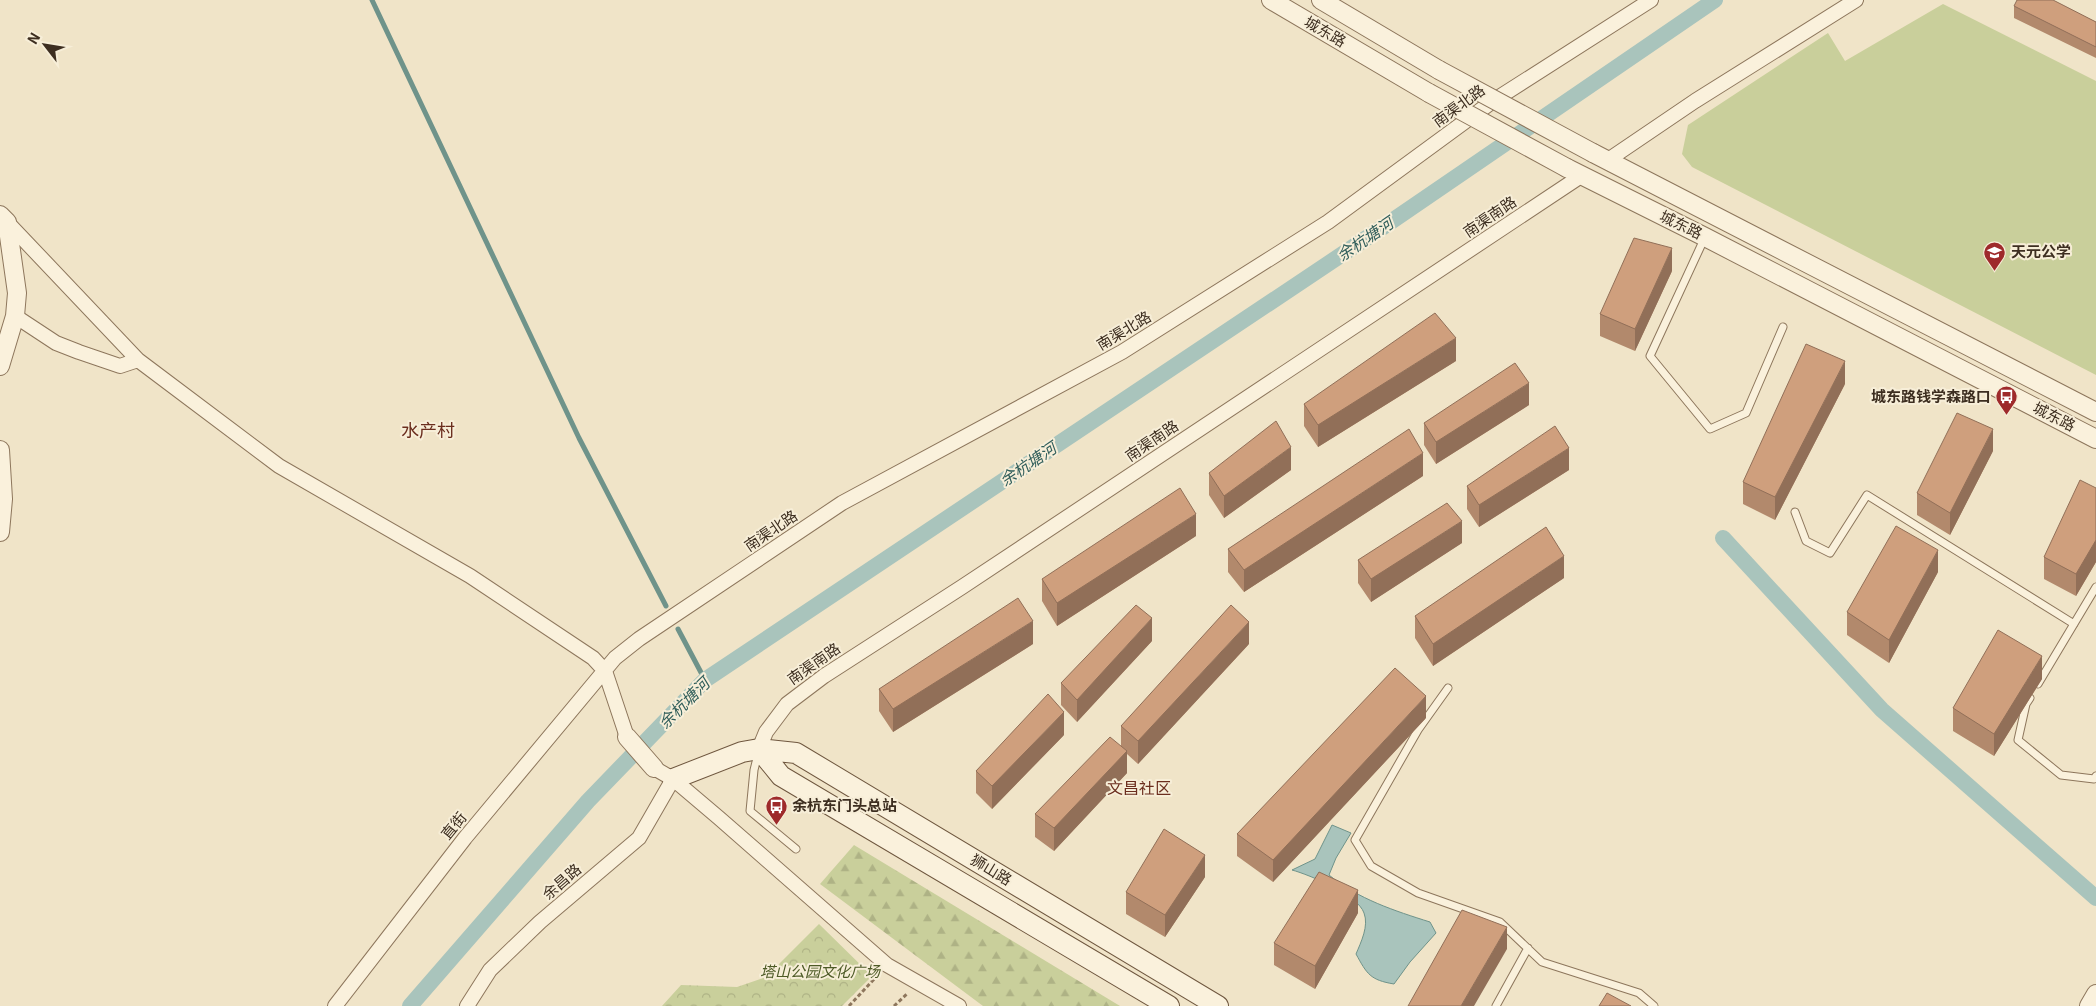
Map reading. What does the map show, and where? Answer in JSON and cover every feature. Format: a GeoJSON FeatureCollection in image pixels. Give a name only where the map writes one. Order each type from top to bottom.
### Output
{"type":"FeatureCollection","features":[{"type":"Feature","properties":{"kind":"main road","name":"狮山路"},"geometry":{"type":"LineString","coordinates":[[759,749],[781,776],[1169,1006]]}},
{"type":"Feature","properties":{"kind":"main road","name":"狮山路"},"geometry":{"type":"LineString","coordinates":[[673,779],[742,752],[759,749],[796,753],[1218,1006]]}},
{"type":"Feature","properties":{"kind":"street","name":"城东路"},"geometry":{"type":"LineString","coordinates":[[1273,0],[1429,93],[1574,172],[1705,237],[2096,439]]}},
{"type":"Feature","properties":{"kind":"street","name":"城东路"},"geometry":{"type":"LineString","coordinates":[[1321,0],[1439,70],[1601,157],[2096,412]]}},
{"type":"Feature","properties":{"kind":"street","name":"南渠北路"},"geometry":{"type":"LineString","coordinates":[[604,671],[615,658],[639,640],[842,503],[1130,347],[1328,222],[1493,101],[1651,0]]}},
{"type":"Feature","properties":{"kind":"street"},"geometry":{"type":"LineString","coordinates":[[1601,157],[1695,101],[1856,0]]}},
{"type":"Feature","properties":{"kind":"street","name":"南渠南路"},"geometry":{"type":"LineString","coordinates":[[759,749],[766,732],[787,704],[824,676],[962,587],[1574,172]]}},
{"type":"Feature","properties":{"kind":"street"},"geometry":{"type":"LineString","coordinates":[[0,366],[15,316],[17,293],[4,218]]}},
{"type":"Feature","properties":{"kind":"street"},"geometry":{"type":"LineString","coordinates":[[4,218],[138,360],[279,466],[470,576],[593,658],[604,671],[627,737],[654,768],[673,779],[887,965],[959,1006]]}},
{"type":"Feature","properties":{"kind":"street"},"geometry":{"type":"LineString","coordinates":[[15,316],[56,343],[79,352],[120,366],[138,360]]}},
{"type":"Feature","properties":{"kind":"street"},"geometry":{"type":"LineString","coordinates":[[0,450],[3,499],[0,532]]}},
{"type":"Feature","properties":{"kind":"street","name":"直街"},"geometry":{"type":"LineString","coordinates":[[335,1006],[465,838],[604,671]]}},
{"type":"Feature","properties":{"kind":"street","name":"余昌路"},"geometry":{"type":"LineString","coordinates":[[467,1006],[490,970],[540,922],[639,838],[673,779]]}},
{"type":"Feature","properties":{"kind":"street"},"geometry":{"type":"LineString","coordinates":[[2089,1006],[2096,994]]}},
{"type":"Feature","properties":{"kind":"lane"},"geometry":{"type":"LineString","coordinates":[[1705,237],[1650,356],[1710,429],[1746,413],[1783,327]]}},
{"type":"Feature","properties":{"kind":"lane"},"geometry":{"type":"LineString","coordinates":[[1795,512],[1806,541],[1830,553],[1867,495],[2074,624]]}},
{"type":"Feature","properties":{"kind":"lane"},"geometry":{"type":"LineString","coordinates":[[2096,588],[2026,704],[2018,740],[2061,775],[2094,779],[2096,776]]}},
{"type":"Feature","properties":{"kind":"lane"},"geometry":{"type":"LineString","coordinates":[[1448,688],[1418,730],[1355,840],[1371,866],[1418,893],[1500,922],[1542,962],[1639,993],[1654,1006]]}},
{"type":"Feature","properties":{"kind":"lane"},"geometry":{"type":"LineString","coordinates":[[759,749],[754,770],[750,811],[796,849]]}},
{"type":"Feature","properties":{"kind":"lane"},"geometry":{"type":"LineString","coordinates":[[1496,1006],[1528,948]]}},
{"type":"Feature","properties":{"kind":"path"},"geometry":{"type":"LineString","coordinates":[[849,1006],[887,965]]}},
{"type":"Feature","properties":{"kind":"path"},"geometry":{"type":"LineString","coordinates":[[894,1006],[918,983]]}},
{"type":"Feature","properties":{"kind":"green space","name":"天元公学"},"geometry":{"type":"Polygon","coordinates":[[[1943,4],[2096,81],[2096,375],[1692,167],[1682,154],[1688,125],[1828,33],[1845,61],[1943,4]]]}},
{"type":"Feature","properties":{"kind":"green space"},"geometry":{"type":"Polygon","coordinates":[[[854,845],[1120,1006],[983,1006],[820,884],[854,845]]]}},
{"type":"Feature","properties":{"kind":"green space","name":"塔山公园文化广场"},"geometry":{"type":"Polygon","coordinates":[[[819,924],[872,976],[842,1006],[662,1006],[681,985],[737,987],[766,977],[819,924]]]}},
{"type":"Feature","properties":{"kind":"water"},"geometry":{"type":"Polygon","coordinates":[[[1332,825],[1351,833],[1336,858],[1329,875],[1364,898],[1430,922],[1436,933],[1410,962],[1394,984],[1379,980],[1370,975],[1356,954],[1366,923],[1360,906],[1353,899],[1332,887],[1310,876],[1292,870],[1315,859],[1332,825]]]}},
{"type":"Feature","properties":{"kind":"building"},"geometry":{"type":"Polygon","coordinates":[[[2017,0],[2053,0],[2096,22],[2096,47],[2014,6],[2017,0]]]}},
{"type":"Feature","properties":{"kind":"building"},"geometry":{"type":"Polygon","coordinates":[[[1634,238],[1672,248],[1635,329],[1600,314],[1634,238]]]}},
{"type":"Feature","properties":{"kind":"building"},"geometry":{"type":"Polygon","coordinates":[[[1435,313],[1456,338],[1318,425],[1304,404],[1435,313]]]}},
{"type":"Feature","properties":{"kind":"building"},"geometry":{"type":"Polygon","coordinates":[[[1806,344],[1845,361],[1775,497],[1743,482],[1806,344]]]}},
{"type":"Feature","properties":{"kind":"building"},"geometry":{"type":"Polygon","coordinates":[[[1515,363],[1529,383],[1436,442],[1424,423],[1515,363]]]}},
{"type":"Feature","properties":{"kind":"building"},"geometry":{"type":"Polygon","coordinates":[[[1957,413],[1993,429],[1950,513],[1917,493],[1957,413]]]}},
{"type":"Feature","properties":{"kind":"building"},"geometry":{"type":"Polygon","coordinates":[[[1276,421],[1291,447],[1224,496],[1209,473],[1276,421]]]}},
{"type":"Feature","properties":{"kind":"building"},"geometry":{"type":"Polygon","coordinates":[[[1555,426],[1569,448],[1479,505],[1467,486],[1555,426]]]}},
{"type":"Feature","properties":{"kind":"building"},"geometry":{"type":"Polygon","coordinates":[[[1409,429],[1423,453],[1244,570],[1228,549],[1409,429]]]}},
{"type":"Feature","properties":{"kind":"building"},"geometry":{"type":"Polygon","coordinates":[[[2080,480],[2096,488],[2096,540],[2076,574],[2044,557],[2080,480]]]}},
{"type":"Feature","properties":{"kind":"building"},"geometry":{"type":"Polygon","coordinates":[[[1180,488],[1196,514],[1057,603],[1042,579],[1180,488]]]}},
{"type":"Feature","properties":{"kind":"building"},"geometry":{"type":"Polygon","coordinates":[[[1447,503],[1462,521],[1371,579],[1358,560],[1447,503]]]}},
{"type":"Feature","properties":{"kind":"building"},"geometry":{"type":"Polygon","coordinates":[[[1896,526],[1938,550],[1889,640],[1847,612],[1896,526]]]}},
{"type":"Feature","properties":{"kind":"building"},"geometry":{"type":"Polygon","coordinates":[[[1546,527],[1564,556],[1433,644],[1415,616],[1546,527]]]}},
{"type":"Feature","properties":{"kind":"building"},"geometry":{"type":"Polygon","coordinates":[[[1018,598],[1033,621],[893,709],[879,689],[1018,598]]]}},
{"type":"Feature","properties":{"kind":"building"},"geometry":{"type":"Polygon","coordinates":[[[1136,605],[1152,618],[1077,700],[1061,683],[1136,605]]]}},
{"type":"Feature","properties":{"kind":"building"},"geometry":{"type":"Polygon","coordinates":[[[1231,605],[1249,622],[1138,741],[1121,726],[1231,605]]]}},
{"type":"Feature","properties":{"kind":"building"},"geometry":{"type":"Polygon","coordinates":[[[1998,630],[2042,656],[1994,734],[1953,708],[1998,630]]]}},
{"type":"Feature","properties":{"kind":"building"},"geometry":{"type":"Polygon","coordinates":[[[1395,668],[1426,696],[1273,860],[1237,834],[1395,668]]]}},
{"type":"Feature","properties":{"kind":"building"},"geometry":{"type":"Polygon","coordinates":[[[1048,694],[1064,712],[992,786],[976,771],[1048,694]]]}},
{"type":"Feature","properties":{"kind":"building"},"geometry":{"type":"Polygon","coordinates":[[[1110,737],[1127,751],[1054,828],[1035,814],[1110,737]]]}},
{"type":"Feature","properties":{"kind":"building"},"geometry":{"type":"Polygon","coordinates":[[[1164,829],[1205,855],[1165,915],[1126,892],[1164,829]]]}},
{"type":"Feature","properties":{"kind":"building"},"geometry":{"type":"Polygon","coordinates":[[[1319,872],[1358,890],[1315,966],[1274,943],[1319,872]]]}},
{"type":"Feature","properties":{"kind":"building"},"geometry":{"type":"Polygon","coordinates":[[[1462,910],[1507,927],[1461,1006],[1408,1006],[1462,910]]]}},
{"type":"Feature","properties":{"kind":"building"},"geometry":{"type":"Polygon","coordinates":[[[1607,993],[1631,1006],[1599,1006],[1607,993]]]}},
{"type":"Feature","properties":{"kind":"waterway"},"geometry":{"type":"LineString","coordinates":[[372,0],[579,438],[666,606]]}},
{"type":"Feature","properties":{"kind":"waterway","name":"余杭塘河"},"geometry":{"type":"LineString","coordinates":[[410,1006],[588,801],[705,680],[1389,223],[1715,0]]}},
{"type":"Feature","properties":{"kind":"waterway"},"geometry":{"type":"LineString","coordinates":[[1723,538],[1882,710],[2096,898]]}},
{"type":"Feature","properties":{"kind":"waterway"},"geometry":{"type":"LineString","coordinates":[[678,629],[705,680]]}},
{"type":"Feature","properties":{"kind":"place","name":"天元公学"},"geometry":{"type":"Point","coordinates":[1995,271]}},
{"type":"Feature","properties":{"kind":"place","name":"城东路钱学森路口"},"geometry":{"type":"Point","coordinates":[2007,416]}},
{"type":"Feature","properties":{"kind":"place","name":"余杭东门头总站"},"geometry":{"type":"Point","coordinates":[776,825]}},
{"type":"Feature","properties":{"kind":"district","name":"水产村"},"geometry":{"type":"Point","coordinates":[428,431]}},
{"type":"Feature","properties":{"kind":"district","name":"文昌社区"},"geometry":{"type":"Point","coordinates":[1139,788]}}]}
